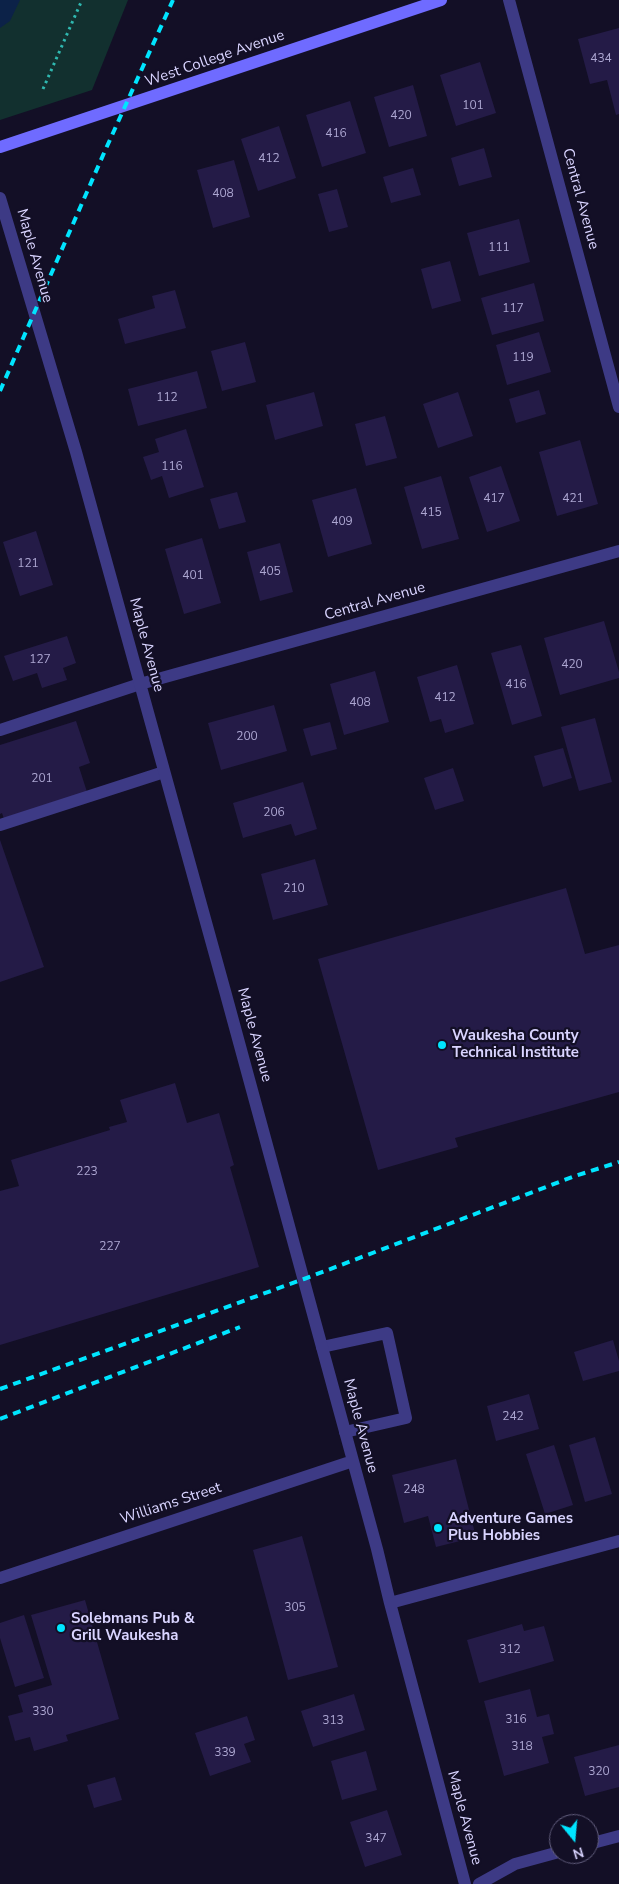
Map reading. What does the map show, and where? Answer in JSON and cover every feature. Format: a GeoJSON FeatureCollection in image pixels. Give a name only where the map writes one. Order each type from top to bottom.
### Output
{"type":"FeatureCollection","features":[{"type":"Feature","properties":{"kind":"street","name":"West College Avenue"},"geometry":{"type":"LineString","coordinates":[[0,147],[441,0]]}},
{"type":"Feature","properties":{"kind":"street","name":"Central Avenue"},"geometry":{"type":"LineString","coordinates":[[509,0],[619,407]]}},
{"type":"Feature","properties":{"kind":"street","name":"Maple Avenue"},"geometry":{"type":"LineString","coordinates":[[0,198],[76,452],[322,1347],[466,1884]]}},
{"type":"Feature","properties":{"kind":"street","name":"Central Avenue"},"geometry":{"type":"LineString","coordinates":[[0,730],[140,684],[619,551]]}},
{"type":"Feature","properties":{"kind":"street"},"geometry":{"type":"LineString","coordinates":[[0,824],[164,772]]}},
{"type":"Feature","properties":{"kind":"street"},"geometry":{"type":"LineString","coordinates":[[322,1347],[387,1333],[406,1418],[345,1432]]}},
{"type":"Feature","properties":{"kind":"street","name":"Williams Street"},"geometry":{"type":"LineString","coordinates":[[0,1578],[353,1462]]}},
{"type":"Feature","properties":{"kind":"street"},"geometry":{"type":"LineString","coordinates":[[390,1603],[619,1541]]}},
{"type":"Feature","properties":{"kind":"street"},"geometry":{"type":"LineString","coordinates":[[599,1841],[619,1836]]}},
{"type":"Feature","properties":{"kind":"street"},"geometry":{"type":"LineString","coordinates":[[480,1884],[515,1864],[549,1855]]}},
{"type":"Feature","properties":{"kind":"path"},"geometry":{"type":"LineString","coordinates":[[43,89],[82,0]]}},
{"type":"Feature","properties":{"kind":"green space"},"geometry":{"type":"Polygon","coordinates":[[[0,0],[128,0],[92,90],[0,120],[0,0]]]}},
{"type":"Feature","properties":{"kind":"water"},"geometry":{"type":"Polygon","coordinates":[[[0,0],[20,0],[10,21],[0,28],[0,0]]]}},
{"type":"Feature","properties":{"kind":"building"},"geometry":{"type":"Polygon","coordinates":[[[619,28],[619,114],[616,115],[607,80],[590,84],[578,39],[619,28]]]}},
{"type":"Feature","properties":{"kind":"building"},"geometry":{"type":"Polygon","coordinates":[[[480,62],[496,113],[456,126],[440,75],[480,62]]]}},
{"type":"Feature","properties":{"kind":"building"},"geometry":{"type":"Polygon","coordinates":[[[413,85],[427,136],[389,147],[374,97],[413,85]]]}},
{"type":"Feature","properties":{"kind":"building"},"geometry":{"type":"Polygon","coordinates":[[[350,101],[366,153],[322,167],[306,115],[350,101]]]}},
{"type":"Feature","properties":{"kind":"building"},"geometry":{"type":"Polygon","coordinates":[[[279,126],[296,178],[258,191],[241,139],[279,126]]]}},
{"type":"Feature","properties":{"kind":"building"},"geometry":{"type":"Polygon","coordinates":[[[484,148],[492,177],[459,186],[451,158],[484,148]]]}},
{"type":"Feature","properties":{"kind":"building"},"geometry":{"type":"Polygon","coordinates":[[[234,160],[250,217],[213,228],[197,170],[234,160]]]}},
{"type":"Feature","properties":{"kind":"building"},"geometry":{"type":"Polygon","coordinates":[[[413,168],[421,195],[391,203],[383,177],[413,168]]]}},
{"type":"Feature","properties":{"kind":"building"},"geometry":{"type":"Polygon","coordinates":[[[337,189],[348,227],[329,232],[318,194],[337,189]]]}},
{"type":"Feature","properties":{"kind":"building"},"geometry":{"type":"Polygon","coordinates":[[[519,219],[530,262],[479,276],[467,233],[519,219]]]}},
{"type":"Feature","properties":{"kind":"building"},"geometry":{"type":"Polygon","coordinates":[[[450,261],[461,301],[432,309],[421,269],[450,261]]]}},
{"type":"Feature","properties":{"kind":"building"},"geometry":{"type":"Polygon","coordinates":[[[534,283],[544,321],[492,335],[481,298],[534,283]]]}},
{"type":"Feature","properties":{"kind":"building"},"geometry":{"type":"Polygon","coordinates":[[[175,290],[186,328],[125,344],[118,319],[155,308],[152,296],[175,290]]]}},
{"type":"Feature","properties":{"kind":"building"},"geometry":{"type":"Polygon","coordinates":[[[539,332],[551,372],[507,385],[496,345],[539,332]]]}},
{"type":"Feature","properties":{"kind":"building"},"geometry":{"type":"Polygon","coordinates":[[[245,342],[256,382],[222,391],[211,351],[245,342]]]}},
{"type":"Feature","properties":{"kind":"building"},"geometry":{"type":"Polygon","coordinates":[[[197,371],[207,408],[138,426],[128,389],[197,371]]]}},
{"type":"Feature","properties":{"kind":"building"},"geometry":{"type":"Polygon","coordinates":[[[539,390],[546,414],[516,423],[509,399],[539,390]]]}},
{"type":"Feature","properties":{"kind":"building"},"geometry":{"type":"Polygon","coordinates":[[[314,392],[323,426],[275,440],[266,405],[314,392]]]}},
{"type":"Feature","properties":{"kind":"building"},"geometry":{"type":"Polygon","coordinates":[[[458,392],[473,436],[438,448],[423,404],[458,392]]]}},
{"type":"Feature","properties":{"kind":"building"},"geometry":{"type":"Polygon","coordinates":[[[385,416],[397,458],[366,466],[355,424],[385,416]]]}},
{"type":"Feature","properties":{"kind":"building"},"geometry":{"type":"Polygon","coordinates":[[[186,429],[204,487],[169,498],[162,476],[151,480],[143,457],[159,452],[155,439],[186,429]]]}},
{"type":"Feature","properties":{"kind":"building"},"geometry":{"type":"Polygon","coordinates":[[[580,440],[598,504],[557,516],[539,452],[580,440]]]}},
{"type":"Feature","properties":{"kind":"building"},"geometry":{"type":"Polygon","coordinates":[[[501,466],[520,521],[487,532],[469,477],[501,466]]]}},
{"type":"Feature","properties":{"kind":"building"},"geometry":{"type":"Polygon","coordinates":[[[441,476],[459,539],[422,549],[404,487],[441,476]]]}},
{"type":"Feature","properties":{"kind":"building"},"geometry":{"type":"Polygon","coordinates":[[[356,488],[372,544],[328,557],[312,500],[356,488]]]}},
{"type":"Feature","properties":{"kind":"building"},"geometry":{"type":"Polygon","coordinates":[[[237,492],[246,522],[219,529],[210,499],[237,492]]]}},
{"type":"Feature","properties":{"kind":"building"},"geometry":{"type":"Polygon","coordinates":[[[36,531],[53,585],[20,596],[3,542],[36,531]]]}},
{"type":"Feature","properties":{"kind":"building"},"geometry":{"type":"Polygon","coordinates":[[[202,538],[221,603],[184,614],[165,549],[202,538]]]}},
{"type":"Feature","properties":{"kind":"building"},"geometry":{"type":"Polygon","coordinates":[[[280,543],[293,592],[260,601],[247,552],[280,543]]]}},
{"type":"Feature","properties":{"kind":"building"},"geometry":{"type":"Polygon","coordinates":[[[604,621],[619,672],[619,678],[560,695],[544,638],[604,621]]]}},
{"type":"Feature","properties":{"kind":"building"},"geometry":{"type":"Polygon","coordinates":[[[67,636],[76,663],[63,668],[67,680],[42,688],[37,673],[13,681],[4,656],[67,636]]]}},
{"type":"Feature","properties":{"kind":"building"},"geometry":{"type":"Polygon","coordinates":[[[521,645],[542,716],[512,725],[491,653],[521,645]]]}},
{"type":"Feature","properties":{"kind":"building"},"geometry":{"type":"Polygon","coordinates":[[[457,665],[474,724],[445,733],[441,719],[430,722],[417,677],[457,665]]]}},
{"type":"Feature","properties":{"kind":"building"},"geometry":{"type":"Polygon","coordinates":[[[375,671],[389,722],[344,735],[330,684],[375,671]]]}},
{"type":"Feature","properties":{"kind":"building"},"geometry":{"type":"Polygon","coordinates":[[[274,705],[287,751],[221,770],[208,723],[274,705]]]}},
{"type":"Feature","properties":{"kind":"building"},"geometry":{"type":"Polygon","coordinates":[[[595,718],[612,782],[579,791],[561,727],[595,718]]]}},
{"type":"Feature","properties":{"kind":"building"},"geometry":{"type":"Polygon","coordinates":[[[76,721],[90,763],[79,767],[87,792],[4,819],[2,813],[0,814],[0,745],[76,721]]]}},
{"type":"Feature","properties":{"kind":"building"},"geometry":{"type":"Polygon","coordinates":[[[330,722],[337,749],[311,756],[303,729],[330,722]]]}},
{"type":"Feature","properties":{"kind":"building"},"geometry":{"type":"Polygon","coordinates":[[[563,748],[572,778],[543,787],[534,756],[563,748]]]}},
{"type":"Feature","properties":{"kind":"building"},"geometry":{"type":"Polygon","coordinates":[[[453,768],[464,801],[435,810],[424,778],[453,768]]]}},
{"type":"Feature","properties":{"kind":"building"},"geometry":{"type":"Polygon","coordinates":[[[303,782],[317,829],[295,836],[291,824],[243,838],[233,803],[303,782]]]}},
{"type":"Feature","properties":{"kind":"building"},"geometry":{"type":"Polygon","coordinates":[[[0,840],[44,967],[0,982],[0,840]]]}},
{"type":"Feature","properties":{"kind":"building"},"geometry":{"type":"Polygon","coordinates":[[[315,859],[328,905],[273,920],[261,874],[315,859]]]}},
{"type":"Feature","properties":{"kind":"building"},"geometry":{"type":"Polygon","coordinates":[[[566,888],[585,954],[619,945],[619,1092],[455,1138],[458,1147],[378,1170],[318,959],[566,888]]]}},
{"type":"Feature","properties":{"kind":"building"},"geometry":{"type":"Polygon","coordinates":[[[175,1083],[187,1123],[219,1113],[234,1165],[230,1167],[259,1267],[0,1345],[0,1191],[19,1186],[11,1160],[110,1130],[109,1127],[127,1122],[120,1100],[175,1083]]]}},
{"type":"Feature","properties":{"kind":"building"},"geometry":{"type":"Polygon","coordinates":[[[613,1340],[619,1361],[619,1371],[583,1381],[574,1352],[613,1340]]]}},
{"type":"Feature","properties":{"kind":"building"},"geometry":{"type":"Polygon","coordinates":[[[529,1394],[539,1429],[496,1441],[487,1406],[529,1394]]]}},
{"type":"Feature","properties":{"kind":"building"},"geometry":{"type":"Polygon","coordinates":[[[595,1437],[612,1494],[585,1502],[569,1445],[595,1437]]]}},
{"type":"Feature","properties":{"kind":"building"},"geometry":{"type":"Polygon","coordinates":[[[554,1445],[573,1505],[545,1514],[526,1454],[554,1445]]]}},
{"type":"Feature","properties":{"kind":"building"},"geometry":{"type":"Polygon","coordinates":[[[456,1459],[476,1537],[436,1547],[428,1516],[404,1523],[392,1475],[456,1459]]]}},
{"type":"Feature","properties":{"kind":"building"},"geometry":{"type":"Polygon","coordinates":[[[302,1536],[338,1667],[288,1680],[253,1550],[302,1536]]]}},
{"type":"Feature","properties":{"kind":"building"},"geometry":{"type":"Polygon","coordinates":[[[85,1600],[119,1719],[66,1735],[68,1741],[34,1751],[30,1737],[15,1741],[8,1716],[23,1712],[18,1695],[52,1685],[31,1615],[85,1600]]]}},
{"type":"Feature","properties":{"kind":"building"},"geometry":{"type":"Polygon","coordinates":[[[24,1615],[44,1678],[15,1687],[0,1638],[0,1623],[24,1615]]]}},
{"type":"Feature","properties":{"kind":"building"},"geometry":{"type":"Polygon","coordinates":[[[522,1624],[524,1631],[544,1626],[554,1661],[479,1683],[467,1640],[522,1624]]]}},
{"type":"Feature","properties":{"kind":"building"},"geometry":{"type":"Polygon","coordinates":[[[530,1689],[537,1717],[549,1714],[554,1734],[542,1737],[549,1763],[504,1776],[484,1701],[530,1689]]]}},
{"type":"Feature","properties":{"kind":"building"},"geometry":{"type":"Polygon","coordinates":[[[354,1694],[365,1730],[313,1747],[301,1711],[354,1694]]]}},
{"type":"Feature","properties":{"kind":"building"},"geometry":{"type":"Polygon","coordinates":[[[247,1716],[255,1740],[244,1744],[251,1762],[210,1776],[195,1733],[247,1716]]]}},
{"type":"Feature","properties":{"kind":"building"},"geometry":{"type":"Polygon","coordinates":[[[619,1745],[619,1787],[585,1796],[574,1757],[619,1745]]]}},
{"type":"Feature","properties":{"kind":"building"},"geometry":{"type":"Polygon","coordinates":[[[366,1751],[377,1790],[342,1800],[331,1761],[366,1751]]]}},
{"type":"Feature","properties":{"kind":"building"},"geometry":{"type":"Polygon","coordinates":[[[115,1777],[122,1800],[94,1808],[87,1785],[115,1777]]]}},
{"type":"Feature","properties":{"kind":"building"},"geometry":{"type":"Polygon","coordinates":[[[387,1810],[402,1855],[365,1867],[350,1822],[387,1810]]]}},
{"type":"Feature","properties":{"kind":"railway"},"geometry":{"type":"LineString","coordinates":[[0,391],[173,0]]}},
{"type":"Feature","properties":{"kind":"railway"},"geometry":{"type":"LineString","coordinates":[[0,1389],[304,1279],[575,1176],[619,1162]]}},
{"type":"Feature","properties":{"kind":"railway"},"geometry":{"type":"LineString","coordinates":[[0,1419],[240,1327]]}},
{"type":"Feature","properties":{"kind":"place","name":"Waukesha County Technical Institute"},"geometry":{"type":"Point","coordinates":[442,1045]}},
{"type":"Feature","properties":{"kind":"place","name":"Adventure Games Plus Hobbies"},"geometry":{"type":"Point","coordinates":[438,1528]}},
{"type":"Feature","properties":{"kind":"place","name":"Solebmans Pub & Grill Waukesha"},"geometry":{"type":"Point","coordinates":[61,1628]}}]}
